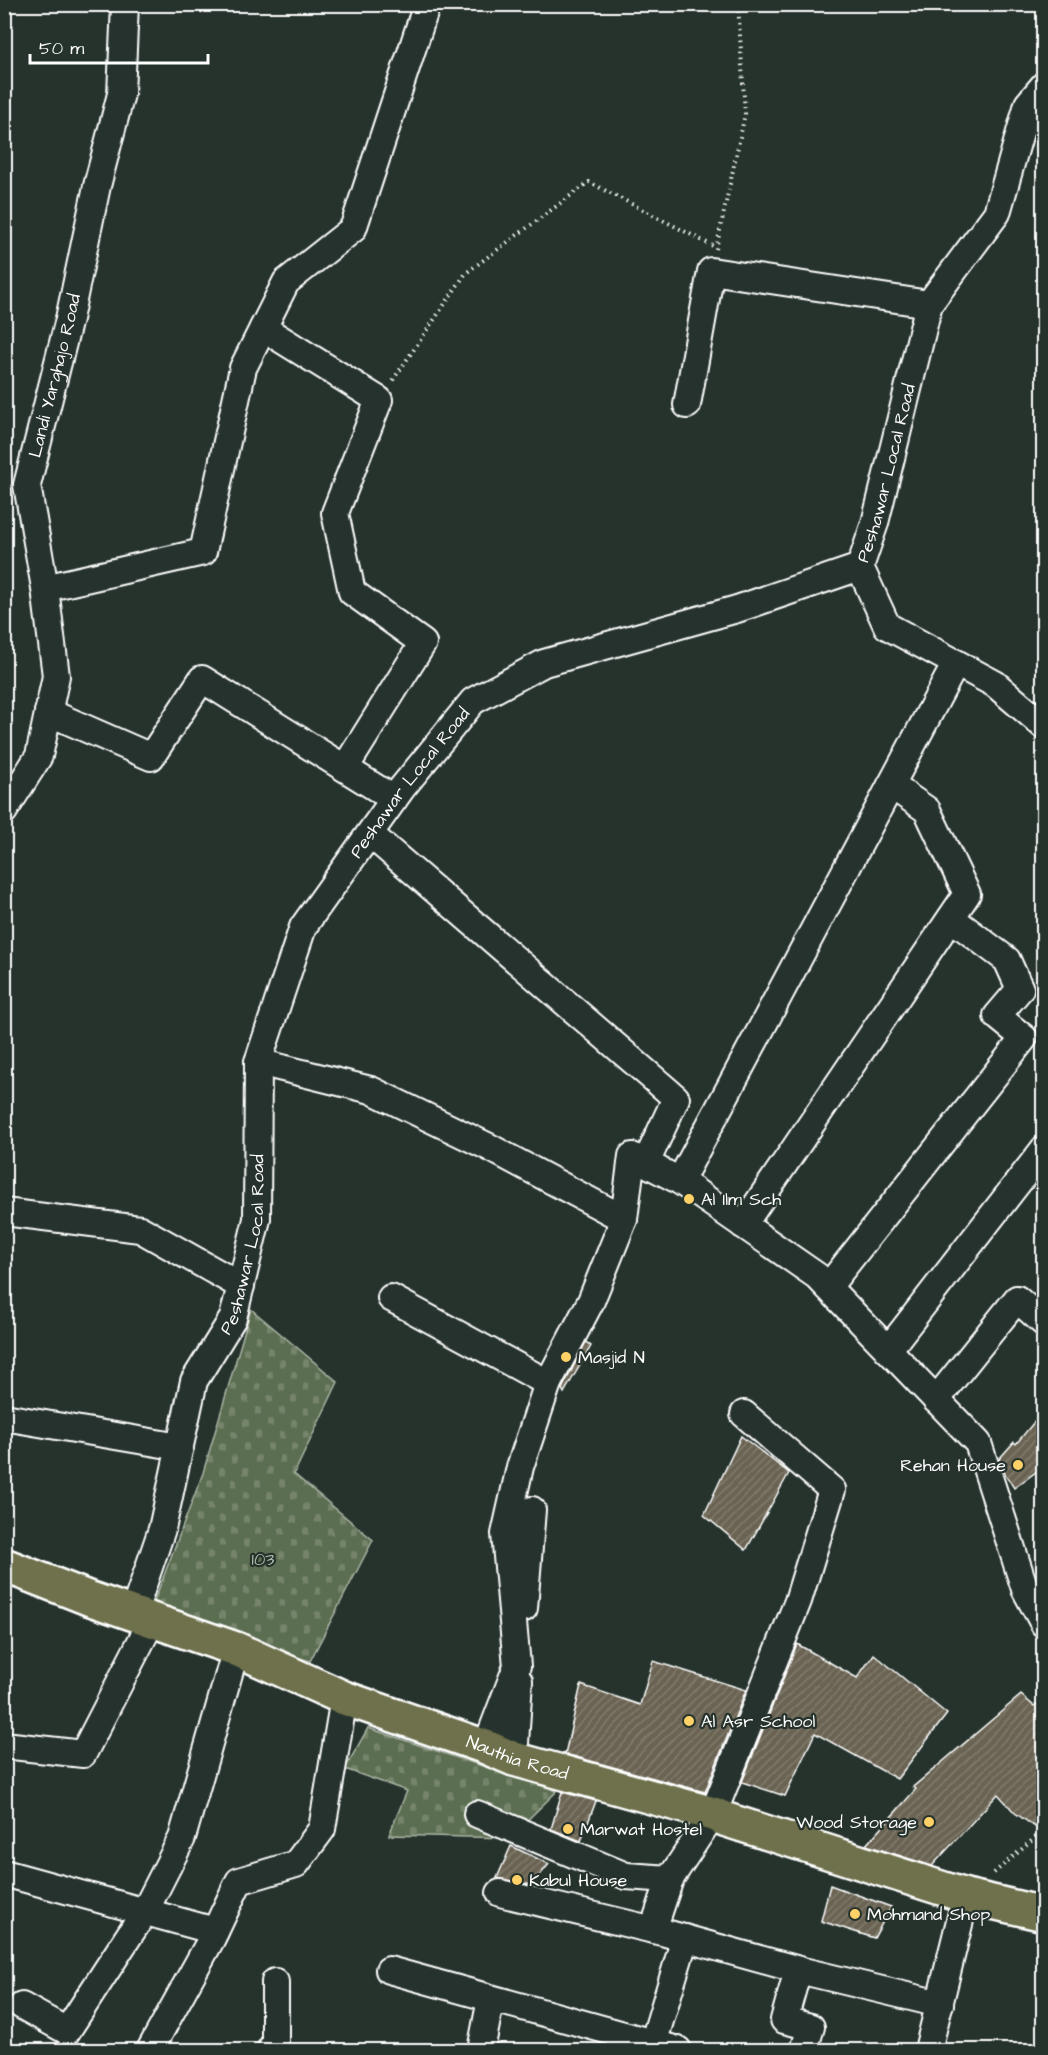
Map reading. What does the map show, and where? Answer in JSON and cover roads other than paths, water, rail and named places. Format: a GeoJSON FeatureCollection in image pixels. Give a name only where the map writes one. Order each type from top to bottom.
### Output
{"type":"FeatureCollection","features":[{"type":"Feature","properties":{"kind":"main road","name":"Nauthia Road"},"geometry":{"type":"LineString","coordinates":[[4,1565],[88,1598],[236,1649],[344,1698],[500,1753],[713,1814],[966,1896],[1044,1914]]}},
{"type":"Feature","properties":{"kind":"street","name":"Landi Yarghajo Road"},"geometry":{"type":"LineString","coordinates":[[4,811],[39,756],[56,676],[45,588],[16,484],[69,319],[97,186],[122,94],[125,4]]}},
{"type":"Feature","properties":{"kind":"street"},"geometry":{"type":"LineString","coordinates":[[45,588],[203,552],[243,368],[286,282],[353,229],[427,4]]}},
{"type":"Feature","properties":{"kind":"street","name":"Peshawar Local Road"},"geometry":{"type":"LineString","coordinates":[[4,1745],[83,1754],[142,1617],[194,1381],[233,1318],[257,1219],[258,1062],[303,927],[394,799],[473,701],[544,663],[736,609],[860,567],[875,524],[929,304],[997,213],[1029,104],[1044,85]]}},
{"type":"Feature","properties":{"kind":"street"},"geometry":{"type":"LineString","coordinates":[[687,405],[714,259],[929,304]]}},
{"type":"Feature","properties":{"kind":"street"},"geometry":{"type":"LineString","coordinates":[[263,328],[379,400],[335,513],[352,592],[423,643],[345,768]]}},
{"type":"Feature","properties":{"kind":"street"},"geometry":{"type":"LineString","coordinates":[[860,567],[887,626],[995,684],[1044,726]]}},
{"type":"Feature","properties":{"kind":"street"},"geometry":{"type":"LineString","coordinates":[[680,1181],[956,663]]}},
{"type":"Feature","properties":{"kind":"street"},"geometry":{"type":"LineString","coordinates":[[48,712],[152,757],[202,679],[394,799]]}},
{"type":"Feature","properties":{"kind":"street"},"geometry":{"type":"LineString","coordinates":[[743,1225],[967,894],[927,810],[891,784]]}},
{"type":"Feature","properties":{"kind":"street"},"geometry":{"type":"LineString","coordinates":[[370,834],[676,1098],[646,1163]]}},
{"type":"Feature","properties":{"kind":"street"},"geometry":{"type":"LineString","coordinates":[[828,1287],[1024,1038],[997,1016],[1020,988],[1007,960],[951,918]]}},
{"type":"Feature","properties":{"kind":"street"},"geometry":{"type":"LineString","coordinates":[[258,1062],[371,1090],[489,1147],[624,1219]]}},
{"type":"Feature","properties":{"kind":"street"},"geometry":{"type":"LineString","coordinates":[[888,1350],[1044,1149]]}},
{"type":"Feature","properties":{"kind":"street"},"geometry":{"type":"LineString","coordinates":[[500,1753],[517,1666],[505,1534],[520,1467],[548,1383],[591,1302],[624,1219],[632,1156],[680,1181],[817,1276],[978,1443],[1024,1589],[1044,1624]]}},
{"type":"Feature","properties":{"kind":"street"},"geometry":{"type":"LineString","coordinates":[[4,1212],[140,1229],[241,1286]]}},
{"type":"Feature","properties":{"kind":"street"},"geometry":{"type":"LineString","coordinates":[[391,1298],[548,1383]]}},
{"type":"Feature","properties":{"kind":"street"},"geometry":{"type":"LineString","coordinates":[[936,1400],[1017,1299],[1044,1323]]}},
{"type":"Feature","properties":{"kind":"street"},"geometry":{"type":"LineString","coordinates":[[653,1930],[670,1879],[713,1814],[798,1601],[832,1490],[744,1414]]}},
{"type":"Feature","properties":{"kind":"street"},"geometry":{"type":"LineString","coordinates":[[4,1417],[180,1447]]}},
{"type":"Feature","properties":{"kind":"street"},"geometry":{"type":"LineString","coordinates":[[500,1753],[531,1510]]}},
{"type":"Feature","properties":{"kind":"street"},"geometry":{"type":"LineString","coordinates":[[22,2006],[67,2031],[145,1911],[182,1838],[236,1649]]}},
{"type":"Feature","properties":{"kind":"street"},"geometry":{"type":"LineString","coordinates":[[150,2050],[239,1881],[296,1864],[322,1829],[344,1698]]}},
{"type":"Feature","properties":{"kind":"street"},"geometry":{"type":"LineString","coordinates":[[477,1814],[626,1876],[670,1879]]}},
{"type":"Feature","properties":{"kind":"street"},"geometry":{"type":"LineString","coordinates":[[4,1873],[215,1930]]}},
{"type":"Feature","properties":{"kind":"street"},"geometry":{"type":"LineString","coordinates":[[500,1893],[940,2004]]}},
{"type":"Feature","properties":{"kind":"street"},"geometry":{"type":"LineString","coordinates":[[928,2050],[966,1896]]}},
{"type":"Feature","properties":{"kind":"street"},"geometry":{"type":"LineString","coordinates":[[653,2044],[685,1938]]}},
{"type":"Feature","properties":{"kind":"street"},"geometry":{"type":"LineString","coordinates":[[389,1970],[678,2050]]}},
{"type":"Feature","properties":{"kind":"street"},"geometry":{"type":"LineString","coordinates":[[798,1970],[784,2020],[811,2027],[804,2050]]}},
{"type":"Feature","properties":{"kind":"street"},"geometry":{"type":"LineString","coordinates":[[270,2050],[275,2043],[276,1982]]}},
{"type":"Feature","properties":{"kind":"street"},"geometry":{"type":"LineString","coordinates":[[482,2050],[492,1999]]}},
{"type":"Feature","properties":{"kind":"place","name":"Al Ilm Sch"},"geometry":{"type":"Point","coordinates":[689,1199]}},
{"type":"Feature","properties":{"kind":"place","name":"Masjid N"},"geometry":{"type":"Point","coordinates":[566,1357]}},
{"type":"Feature","properties":{"kind":"place","name":"Rehan House"},"geometry":{"type":"Point","coordinates":[1018,1465]}},
{"type":"Feature","properties":{"kind":"place","name":"Al Asr School"},"geometry":{"type":"Point","coordinates":[689,1721]}},
{"type":"Feature","properties":{"kind":"place","name":"Wood Storage"},"geometry":{"type":"Point","coordinates":[929,1822]}},
{"type":"Feature","properties":{"kind":"place","name":"Marwat Hostel"},"geometry":{"type":"Point","coordinates":[568,1829]}},
{"type":"Feature","properties":{"kind":"place","name":"Kabul House"},"geometry":{"type":"Point","coordinates":[517,1880]}},
{"type":"Feature","properties":{"kind":"place","name":"Mohmand Shop"},"geometry":{"type":"Point","coordinates":[855,1914]}},
{"type":"Feature","properties":{"kind":"park label","name":"103"},"geometry":{"type":"Point","coordinates":[263,1559]}}]}
